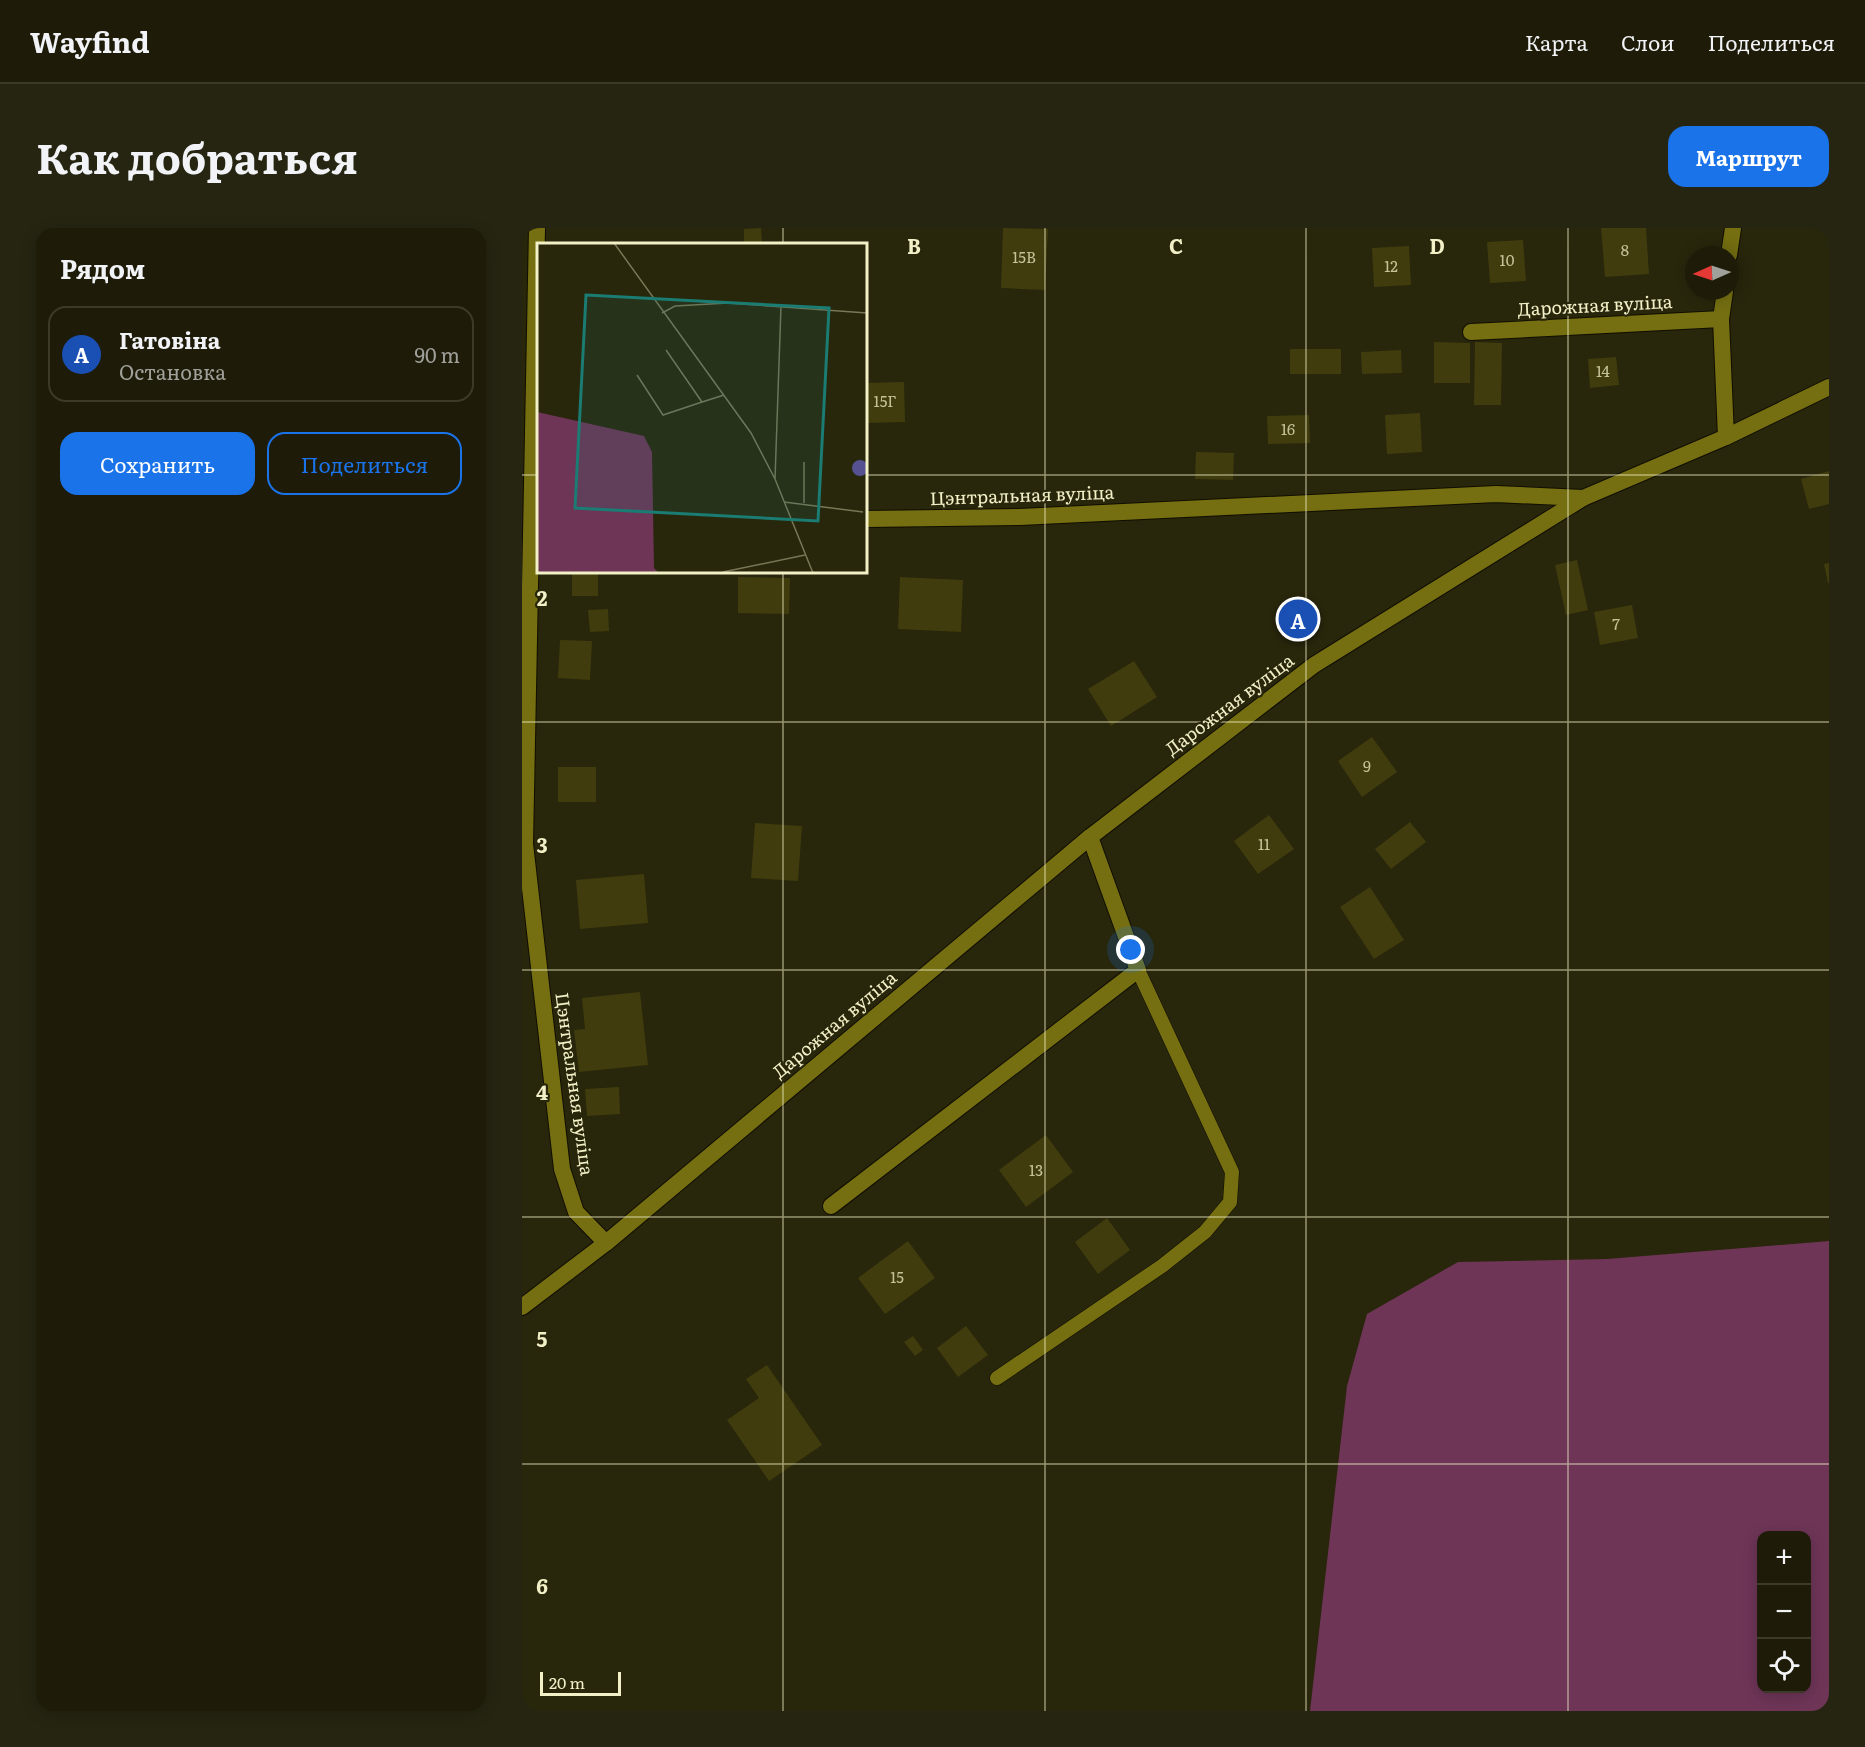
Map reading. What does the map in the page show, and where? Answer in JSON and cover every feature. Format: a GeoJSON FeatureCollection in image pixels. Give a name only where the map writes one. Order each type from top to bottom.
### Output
{"type":"FeatureCollection","features":[{"type":"Feature","properties":{"kind":"street","name":"Цэнтральная вуліца"},"geometry":{"type":"LineString","coordinates":[[537,228],[534,522],[525,844],[562,1169],[576,1212],[606,1242]]}},
{"type":"Feature","properties":{"kind":"street"},"geometry":{"type":"LineString","coordinates":[[1730,246],[1733,228]]}},
{"type":"Feature","properties":{"kind":"street"},"geometry":{"type":"LineString","coordinates":[[1724,300],[1721,319],[1726,437]]}},
{"type":"Feature","properties":{"kind":"street","name":"Дарожная вуліца"},"geometry":{"type":"LineString","coordinates":[[1471,332],[1721,319]]}},
{"type":"Feature","properties":{"kind":"street","name":"Дарожная вуліца"},"geometry":{"type":"LineString","coordinates":[[522,1307],[606,1242],[1090,837],[1314,665],[1583,498],[1726,437],[1829,387]]}},
{"type":"Feature","properties":{"kind":"street","name":"Дарожная вуліца"},"geometry":{"type":"LineString","coordinates":[[1180,510],[1496,494],[1583,498]]}},
{"type":"Feature","properties":{"kind":"street","name":"Цэнтральная вуліца"},"geometry":{"type":"LineString","coordinates":[[867,519],[1020,517],[1180,510]]}},
{"type":"Feature","properties":{"kind":"street"},"geometry":{"type":"LineString","coordinates":[[831,1206],[1138,970],[1090,837]]}},
{"type":"Feature","properties":{"kind":"lane"},"geometry":{"type":"LineString","coordinates":[[997,1378],[1162,1266],[1205,1232],[1230,1202],[1232,1172],[1138,970]]}},
{"type":"Feature","properties":{"kind":"shaded area"},"geometry":{"type":"Polygon","coordinates":[[[1829,1241],[1829,1711],[1310,1711],[1347,1386],[1367,1314],[1458,1262],[1607,1259],[1829,1241]]]}},
{"type":"Feature","properties":{"kind":"building"},"geometry":{"type":"Polygon","coordinates":[[[761,228],[762,243],[744,243],[744,229],[761,228]]]}},
{"type":"Feature","properties":{"kind":"building"},"geometry":{"type":"Polygon","coordinates":[[[1003,228],[1048,229],[1045,290],[1001,288],[1003,228]]]}},
{"type":"Feature","properties":{"kind":"building"},"geometry":{"type":"Polygon","coordinates":[[[1601,228],[1646,228],[1649,274],[1605,277],[1601,228]]]}},
{"type":"Feature","properties":{"kind":"building"},"geometry":{"type":"Polygon","coordinates":[[[1523,240],[1526,281],[1490,283],[1487,242],[1523,240]]]}},
{"type":"Feature","properties":{"kind":"building"},"geometry":{"type":"Polygon","coordinates":[[[1409,246],[1411,285],[1374,287],[1372,248],[1409,246]]]}},
{"type":"Feature","properties":{"kind":"building"},"geometry":{"type":"Polygon","coordinates":[[[1434,342],[1470,343],[1470,383],[1434,383],[1434,342]]]}},
{"type":"Feature","properties":{"kind":"building"},"geometry":{"type":"Polygon","coordinates":[[[1475,342],[1502,343],[1501,405],[1474,405],[1475,342]]]}},
{"type":"Feature","properties":{"kind":"building"},"geometry":{"type":"Polygon","coordinates":[[[1290,349],[1341,349],[1341,374],[1290,374],[1290,349]]]}},
{"type":"Feature","properties":{"kind":"building"},"geometry":{"type":"Polygon","coordinates":[[[1401,350],[1402,373],[1362,374],[1361,352],[1401,350]]]}},
{"type":"Feature","properties":{"kind":"building"},"geometry":{"type":"Polygon","coordinates":[[[1616,357],[1619,385],[1590,388],[1588,359],[1616,357]]]}},
{"type":"Feature","properties":{"kind":"building"},"geometry":{"type":"Polygon","coordinates":[[[904,382],[905,422],[867,423],[867,383],[904,382]]]}},
{"type":"Feature","properties":{"kind":"building"},"geometry":{"type":"Polygon","coordinates":[[[1420,413],[1422,452],[1387,454],[1385,415],[1420,413]]]}},
{"type":"Feature","properties":{"kind":"building"},"geometry":{"type":"Polygon","coordinates":[[[1309,415],[1310,443],[1268,444],[1267,416],[1309,415]]]}},
{"type":"Feature","properties":{"kind":"building"},"geometry":{"type":"Polygon","coordinates":[[[1196,452],[1234,453],[1233,480],[1195,479],[1196,452]]]}},
{"type":"Feature","properties":{"kind":"building"},"geometry":{"type":"Polygon","coordinates":[[[1829,471],[1829,504],[1809,509],[1801,479],[1829,471]]]}},
{"type":"Feature","properties":{"kind":"building"},"geometry":{"type":"Polygon","coordinates":[[[1577,560],[1588,610],[1566,615],[1555,565],[1577,560]]]}},
{"type":"Feature","properties":{"kind":"building"},"geometry":{"type":"Polygon","coordinates":[[[1829,563],[1829,583],[1828,583],[1824,564],[1829,563]]]}},
{"type":"Feature","properties":{"kind":"building"},"geometry":{"type":"Polygon","coordinates":[[[572,573],[598,573],[598,596],[572,596],[572,573]]]}},
{"type":"Feature","properties":{"kind":"building"},"geometry":{"type":"Polygon","coordinates":[[[738,577],[790,578],[789,614],[738,613],[738,577]]]}},
{"type":"Feature","properties":{"kind":"building"},"geometry":{"type":"Polygon","coordinates":[[[900,577],[963,580],[961,632],[898,629],[900,577]]]}},
{"type":"Feature","properties":{"kind":"building"},"geometry":{"type":"Polygon","coordinates":[[[1632,605],[1638,638],[1600,645],[1594,612],[1632,605]]]}},
{"type":"Feature","properties":{"kind":"building"},"geometry":{"type":"Polygon","coordinates":[[[608,609],[609,631],[590,632],[588,610],[608,609]]]}},
{"type":"Feature","properties":{"kind":"building"},"geometry":{"type":"Polygon","coordinates":[[[560,640],[592,641],[590,680],[558,678],[560,640]]]}},
{"type":"Feature","properties":{"kind":"building"},"geometry":{"type":"Polygon","coordinates":[[[1134,661],[1157,697],[1111,726],[1088,689],[1134,661]]]}},
{"type":"Feature","properties":{"kind":"building"},"geometry":{"type":"Polygon","coordinates":[[[1372,737],[1397,772],[1362,797],[1338,761],[1372,737]]]}},
{"type":"Feature","properties":{"kind":"building"},"geometry":{"type":"Polygon","coordinates":[[[558,767],[596,767],[596,802],[558,802],[558,767]]]}},
{"type":"Feature","properties":{"kind":"building"},"geometry":{"type":"Polygon","coordinates":[[[1269,815],[1294,849],[1258,874],[1234,841],[1269,815]]]}},
{"type":"Feature","properties":{"kind":"building"},"geometry":{"type":"Polygon","coordinates":[[[1410,822],[1426,842],[1391,869],[1375,849],[1410,822]]]}},
{"type":"Feature","properties":{"kind":"building"},"geometry":{"type":"Polygon","coordinates":[[[755,823],[802,826],[798,881],[751,878],[755,823]]]}},
{"type":"Feature","properties":{"kind":"building"},"geometry":{"type":"Polygon","coordinates":[[[644,874],[648,923],[580,929],[576,880],[644,874]]]}},
{"type":"Feature","properties":{"kind":"building"},"geometry":{"type":"Polygon","coordinates":[[[1370,887],[1404,940],[1374,959],[1340,907],[1370,887]]]}},
{"type":"Feature","properties":{"kind":"building"},"geometry":{"type":"Polygon","coordinates":[[[640,992],[648,1065],[579,1072],[574,1030],[585,1029],[582,998],[640,992]]]}},
{"type":"Feature","properties":{"kind":"building"},"geometry":{"type":"Polygon","coordinates":[[[619,1087],[620,1114],[587,1116],[585,1089],[619,1087]]]}},
{"type":"Feature","properties":{"kind":"building"},"geometry":{"type":"Polygon","coordinates":[[[1046,1135],[1073,1172],[1026,1207],[999,1170],[1046,1135]]]}},
{"type":"Feature","properties":{"kind":"building"},"geometry":{"type":"Polygon","coordinates":[[[1107,1218],[1130,1250],[1098,1274],[1075,1242],[1107,1218]]]}},
{"type":"Feature","properties":{"kind":"building"},"geometry":{"type":"Polygon","coordinates":[[[908,1241],[935,1278],[885,1314],[858,1278],[908,1241]]]}},
{"type":"Feature","properties":{"kind":"building"},"geometry":{"type":"Polygon","coordinates":[[[966,1326],[988,1355],[958,1377],[937,1348],[966,1326]]]}},
{"type":"Feature","properties":{"kind":"building"},"geometry":{"type":"Polygon","coordinates":[[[913,1336],[923,1350],[915,1356],[904,1342],[913,1336]]]}},
{"type":"Feature","properties":{"kind":"building"},"geometry":{"type":"Polygon","coordinates":[[[767,1365],[822,1445],[769,1481],[727,1420],[759,1398],[746,1379],[767,1365]]]}},
{"type":"Feature","properties":{"kind":"place","name":"Гатовіна"},"geometry":{"type":"Point","coordinates":[1298,619]}}]}
